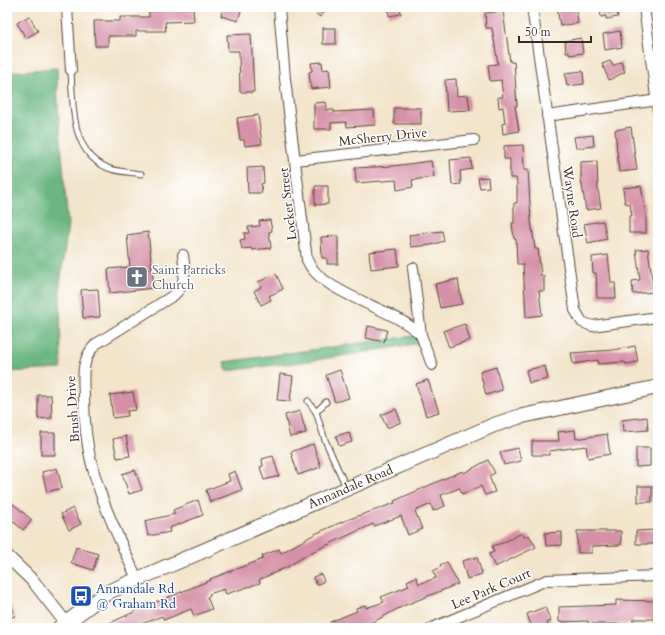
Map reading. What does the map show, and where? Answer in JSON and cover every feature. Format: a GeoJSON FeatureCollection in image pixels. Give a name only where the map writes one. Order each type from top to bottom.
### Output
{"type":"FeatureCollection","features":[{"type":"Feature","properties":{"kind":"main road","name":"Annandale Road"},"geometry":{"type":"LineString","coordinates":[[65,626],[108,592],[467,436],[518,417],[658,387]]}},
{"type":"Feature","properties":{"kind":"street"},"geometry":{"type":"LineString","coordinates":[[67,7],[71,70]]}},
{"type":"Feature","properties":{"kind":"street","name":"Locker Street"},"geometry":{"type":"LineString","coordinates":[[279,7],[307,260],[310,267],[327,283],[404,321],[421,335]]}},
{"type":"Feature","properties":{"kind":"street","name":"Wayne Road"},"geometry":{"type":"LineString","coordinates":[[532,7],[575,310],[582,322],[592,326],[658,318]]}},
{"type":"Feature","properties":{"kind":"street"},"geometry":{"type":"LineString","coordinates":[[644,7],[658,111]]}},
{"type":"Feature","properties":{"kind":"street"},"geometry":{"type":"LineString","coordinates":[[547,116],[657,100]]}},
{"type":"Feature","properties":{"kind":"street","name":"McSherry Drive"},"geometry":{"type":"LineString","coordinates":[[296,160],[474,140]]}},
{"type":"Feature","properties":{"kind":"street","name":"Brush Drive"},"geometry":{"type":"LineString","coordinates":[[137,579],[99,489],[91,464],[85,422],[83,367],[90,350],[96,344],[174,296],[180,289],[185,274],[183,255]]}},
{"type":"Feature","properties":{"kind":"street"},"geometry":{"type":"LineString","coordinates":[[413,268],[421,335],[432,365]]}},
{"type":"Feature","properties":{"kind":"street"},"geometry":{"type":"LineString","coordinates":[[7,556],[34,581],[65,626]]}},
{"type":"Feature","properties":{"kind":"street","name":"Lee Park Court"},"geometry":{"type":"LineString","coordinates":[[432,628],[547,580],[658,576]]}},
{"type":"Feature","properties":{"kind":"lane"},"geometry":{"type":"LineString","coordinates":[[71,70],[74,117],[78,138],[90,155],[108,168],[141,174]]}},
{"type":"Feature","properties":{"kind":"lane"},"geometry":{"type":"LineString","coordinates":[[308,401],[316,412],[325,440],[347,488]]}},
{"type":"Feature","properties":{"kind":"lane"},"geometry":{"type":"LineString","coordinates":[[316,412],[326,402]]}},
{"type":"Feature","properties":{"kind":"green space"},"geometry":{"type":"Polygon","coordinates":[[[57,68],[58,106],[68,224],[60,285],[61,369],[7,372],[7,72],[57,68]]]}},
{"type":"Feature","properties":{"kind":"green space"},"geometry":{"type":"Polygon","coordinates":[[[419,335],[421,343],[310,361],[226,371],[224,362],[419,335]]]}},
{"type":"Feature","properties":{"kind":"building"},"geometry":{"type":"Polygon","coordinates":[[[193,7],[194,21],[165,22],[166,31],[136,31],[136,36],[108,36],[108,46],[95,46],[94,21],[120,21],[120,17],[149,17],[149,10],[193,7]]]}},
{"type":"Feature","properties":{"kind":"building"},"geometry":{"type":"Polygon","coordinates":[[[223,7],[242,7],[238,21],[221,16],[223,7]]]}},
{"type":"Feature","properties":{"kind":"building"},"geometry":{"type":"Polygon","coordinates":[[[308,7],[328,7],[320,17],[308,7]]]}},
{"type":"Feature","properties":{"kind":"building"},"geometry":{"type":"Polygon","coordinates":[[[388,7],[400,7],[401,14],[389,16],[388,7]]]}},
{"type":"Feature","properties":{"kind":"building"},"geometry":{"type":"Polygon","coordinates":[[[557,7],[576,7],[578,23],[560,26],[557,7]]]}},
{"type":"Feature","properties":{"kind":"building"},"geometry":{"type":"Polygon","coordinates":[[[603,7],[616,7],[618,17],[606,19],[606,16],[601,17],[600,9],[604,9],[603,7]]]}},
{"type":"Feature","properties":{"kind":"building"},"geometry":{"type":"Polygon","coordinates":[[[503,11],[510,62],[514,62],[517,106],[515,106],[519,131],[503,134],[502,124],[505,123],[503,107],[499,108],[498,97],[503,97],[501,80],[490,81],[488,65],[498,64],[492,28],[486,28],[485,13],[503,11]]]}},
{"type":"Feature","properties":{"kind":"building"},"geometry":{"type":"Polygon","coordinates":[[[29,16],[38,31],[26,38],[17,23],[29,16]]]}},
{"type":"Feature","properties":{"kind":"building"},"geometry":{"type":"Polygon","coordinates":[[[323,28],[336,28],[336,44],[323,44],[323,28]]]}},
{"type":"Feature","properties":{"kind":"building"},"geometry":{"type":"Polygon","coordinates":[[[620,31],[622,47],[605,50],[603,34],[620,31]]]}},
{"type":"Feature","properties":{"kind":"building"},"geometry":{"type":"Polygon","coordinates":[[[251,34],[254,92],[240,92],[239,51],[228,51],[227,35],[251,34]]]}},
{"type":"Feature","properties":{"kind":"building"},"geometry":{"type":"Polygon","coordinates":[[[581,38],[583,53],[569,55],[569,52],[566,52],[565,41],[581,38]]]}},
{"type":"Feature","properties":{"kind":"building"},"geometry":{"type":"Polygon","coordinates":[[[610,61],[613,66],[621,62],[625,72],[609,80],[602,64],[610,61]]]}},
{"type":"Feature","properties":{"kind":"building"},"geometry":{"type":"Polygon","coordinates":[[[322,62],[323,70],[329,69],[331,87],[311,89],[309,72],[312,71],[311,63],[322,62]]]}},
{"type":"Feature","properties":{"kind":"building"},"geometry":{"type":"Polygon","coordinates":[[[583,71],[584,84],[567,86],[565,73],[583,71]]]}},
{"type":"Feature","properties":{"kind":"building"},"geometry":{"type":"Polygon","coordinates":[[[456,79],[457,96],[468,95],[470,110],[447,111],[445,80],[456,79]]]}},
{"type":"Feature","properties":{"kind":"building"},"geometry":{"type":"Polygon","coordinates":[[[326,102],[326,110],[334,110],[334,112],[374,110],[375,125],[347,127],[346,122],[331,123],[331,129],[314,129],[314,103],[326,102]]]}},
{"type":"Feature","properties":{"kind":"building"},"geometry":{"type":"Polygon","coordinates":[[[394,108],[421,108],[421,124],[394,124],[394,108]]]}},
{"type":"Feature","properties":{"kind":"building"},"geometry":{"type":"Polygon","coordinates":[[[258,115],[262,144],[245,146],[244,140],[240,140],[237,118],[258,115]]]}},
{"type":"Feature","properties":{"kind":"building"},"geometry":{"type":"Polygon","coordinates":[[[631,127],[637,170],[619,172],[615,130],[631,127]]]}},
{"type":"Feature","properties":{"kind":"building"},"geometry":{"type":"Polygon","coordinates":[[[593,135],[594,146],[576,148],[574,137],[593,135]]]}},
{"type":"Feature","properties":{"kind":"building"},"geometry":{"type":"Polygon","coordinates":[[[523,145],[524,170],[528,170],[531,221],[535,249],[538,249],[541,276],[544,276],[544,291],[539,291],[542,315],[526,317],[523,264],[517,264],[516,239],[514,239],[512,223],[514,223],[514,203],[517,203],[517,184],[516,178],[510,178],[510,159],[504,159],[504,146],[523,145]]]}},
{"type":"Feature","properties":{"kind":"building"},"geometry":{"type":"Polygon","coordinates":[[[471,158],[472,169],[460,171],[461,184],[452,185],[450,160],[471,158]]]}},
{"type":"Feature","properties":{"kind":"building"},"geometry":{"type":"Polygon","coordinates":[[[431,161],[434,177],[412,180],[413,187],[397,190],[396,180],[356,183],[355,168],[393,166],[431,161]]]}},
{"type":"Feature","properties":{"kind":"building"},"geometry":{"type":"Polygon","coordinates":[[[597,161],[598,190],[601,208],[586,210],[581,179],[581,162],[597,161]]]}},
{"type":"Feature","properties":{"kind":"building"},"geometry":{"type":"Polygon","coordinates":[[[263,167],[264,183],[261,184],[262,193],[248,193],[247,168],[263,167]]]}},
{"type":"Feature","properties":{"kind":"building"},"geometry":{"type":"Polygon","coordinates":[[[488,177],[489,187],[480,188],[478,178],[488,177]]]}},
{"type":"Feature","properties":{"kind":"building"},"geometry":{"type":"Polygon","coordinates":[[[315,186],[328,186],[328,204],[315,205],[315,186]]]}},
{"type":"Feature","properties":{"kind":"building"},"geometry":{"type":"Polygon","coordinates":[[[641,186],[646,214],[646,233],[629,233],[629,216],[632,216],[630,204],[625,203],[623,188],[641,186]]]}},
{"type":"Feature","properties":{"kind":"building"},"geometry":{"type":"Polygon","coordinates":[[[270,220],[272,231],[269,232],[271,248],[252,250],[251,248],[242,249],[240,240],[245,239],[244,233],[249,233],[248,227],[260,226],[259,221],[270,220]]]}},
{"type":"Feature","properties":{"kind":"building"},"geometry":{"type":"Polygon","coordinates":[[[603,221],[607,239],[588,243],[584,224],[603,221]]]}},
{"type":"Feature","properties":{"kind":"building"},"geometry":{"type":"Polygon","coordinates":[[[442,231],[444,241],[431,245],[411,247],[409,235],[442,231]]]}},
{"type":"Feature","properties":{"kind":"building"},"geometry":{"type":"Polygon","coordinates":[[[148,232],[154,288],[110,293],[108,269],[130,267],[127,235],[148,232]]]}},
{"type":"Feature","properties":{"kind":"building"},"geometry":{"type":"Polygon","coordinates":[[[338,236],[338,264],[327,264],[327,258],[322,258],[321,237],[338,236]]]}},
{"type":"Feature","properties":{"kind":"building"},"geometry":{"type":"Polygon","coordinates":[[[397,249],[399,266],[371,269],[369,252],[397,249]]]}},
{"type":"Feature","properties":{"kind":"building"},"geometry":{"type":"Polygon","coordinates":[[[648,249],[654,292],[633,294],[632,281],[640,280],[636,250],[648,249]]]}},
{"type":"Feature","properties":{"kind":"building"},"geometry":{"type":"Polygon","coordinates":[[[608,255],[611,283],[615,283],[616,298],[597,298],[596,273],[593,273],[592,257],[608,255]]]}},
{"type":"Feature","properties":{"kind":"building"},"geometry":{"type":"Polygon","coordinates":[[[276,274],[283,289],[269,296],[271,300],[261,305],[254,291],[261,287],[258,282],[276,274]]]}},
{"type":"Feature","properties":{"kind":"building"},"geometry":{"type":"Polygon","coordinates":[[[458,279],[462,304],[440,308],[435,284],[458,279]]]}},
{"type":"Feature","properties":{"kind":"building"},"geometry":{"type":"Polygon","coordinates":[[[98,289],[100,317],[83,318],[81,290],[98,289]]]}},
{"type":"Feature","properties":{"kind":"building"},"geometry":{"type":"Polygon","coordinates":[[[465,324],[470,340],[449,347],[443,331],[465,324]]]}},
{"type":"Feature","properties":{"kind":"building"},"geometry":{"type":"Polygon","coordinates":[[[368,326],[387,330],[384,342],[366,338],[368,326]]]}},
{"type":"Feature","properties":{"kind":"building"},"geometry":{"type":"Polygon","coordinates":[[[635,346],[638,362],[626,364],[625,362],[598,364],[598,360],[573,364],[571,353],[613,350],[635,346]]]}},
{"type":"Feature","properties":{"kind":"building"},"geometry":{"type":"Polygon","coordinates":[[[545,366],[548,379],[529,383],[526,370],[545,366]]]}},
{"type":"Feature","properties":{"kind":"building"},"geometry":{"type":"Polygon","coordinates":[[[496,367],[502,390],[486,395],[480,372],[496,367]]]}},
{"type":"Feature","properties":{"kind":"building"},"geometry":{"type":"Polygon","coordinates":[[[340,370],[349,398],[335,402],[326,375],[340,370]]]}},
{"type":"Feature","properties":{"kind":"building"},"geometry":{"type":"Polygon","coordinates":[[[280,374],[293,376],[290,401],[277,400],[280,374]]]}},
{"type":"Feature","properties":{"kind":"building"},"geometry":{"type":"Polygon","coordinates":[[[428,380],[439,412],[426,416],[416,384],[428,380]]]}},
{"type":"Feature","properties":{"kind":"building"},"geometry":{"type":"Polygon","coordinates":[[[133,392],[136,410],[127,411],[128,416],[113,418],[110,395],[133,392]]]}},
{"type":"Feature","properties":{"kind":"building"},"geometry":{"type":"Polygon","coordinates":[[[38,395],[51,395],[52,418],[38,419],[38,395]]]}},
{"type":"Feature","properties":{"kind":"building"},"geometry":{"type":"Polygon","coordinates":[[[396,409],[401,422],[387,428],[381,415],[396,409]]]}},
{"type":"Feature","properties":{"kind":"building"},"geometry":{"type":"Polygon","coordinates":[[[300,411],[306,433],[290,437],[285,415],[300,411]]]}},
{"type":"Feature","properties":{"kind":"building"},"geometry":{"type":"Polygon","coordinates":[[[647,417],[648,430],[623,432],[622,420],[647,417]]]}},
{"type":"Feature","properties":{"kind":"building"},"geometry":{"type":"Polygon","coordinates":[[[575,430],[576,439],[607,434],[610,454],[588,458],[586,446],[549,451],[549,455],[532,455],[532,441],[559,441],[558,432],[575,430]]]}},
{"type":"Feature","properties":{"kind":"building"},"geometry":{"type":"Polygon","coordinates":[[[349,432],[352,442],[339,446],[336,436],[349,432]]]}},
{"type":"Feature","properties":{"kind":"building"},"geometry":{"type":"Polygon","coordinates":[[[41,433],[55,433],[55,455],[41,455],[41,433]]]}},
{"type":"Feature","properties":{"kind":"building"},"geometry":{"type":"Polygon","coordinates":[[[126,436],[130,456],[117,458],[113,439],[126,436]]]}},
{"type":"Feature","properties":{"kind":"building"},"geometry":{"type":"Polygon","coordinates":[[[313,444],[321,467],[298,475],[291,452],[313,444]]]}},
{"type":"Feature","properties":{"kind":"building"},"geometry":{"type":"Polygon","coordinates":[[[518,448],[521,461],[504,465],[500,452],[518,448]]]}},
{"type":"Feature","properties":{"kind":"building"},"geometry":{"type":"Polygon","coordinates":[[[636,448],[650,448],[650,466],[636,467],[636,448]]]}},
{"type":"Feature","properties":{"kind":"building"},"geometry":{"type":"Polygon","coordinates":[[[273,456],[279,476],[264,480],[260,467],[263,466],[262,459],[273,456]]]}},
{"type":"Feature","properties":{"kind":"building"},"geometry":{"type":"Polygon","coordinates":[[[488,460],[495,473],[489,476],[495,492],[485,495],[481,486],[462,494],[460,488],[441,495],[445,506],[433,511],[431,504],[415,511],[422,529],[408,535],[401,516],[374,526],[373,524],[310,553],[287,567],[259,580],[260,583],[226,594],[224,589],[209,594],[210,596],[207,597],[212,609],[194,616],[191,609],[164,620],[162,616],[131,628],[99,628],[156,602],[211,580],[210,579],[263,559],[262,556],[279,549],[281,553],[315,534],[344,521],[395,503],[394,501],[463,471],[464,473],[488,460]]]}},
{"type":"Feature","properties":{"kind":"building"},"geometry":{"type":"Polygon","coordinates":[[[57,468],[62,488],[47,492],[42,472],[57,468]]]}},
{"type":"Feature","properties":{"kind":"building"},"geometry":{"type":"Polygon","coordinates":[[[135,470],[142,490],[129,494],[122,474],[135,470]]]}},
{"type":"Feature","properties":{"kind":"building"},"geometry":{"type":"Polygon","coordinates":[[[235,471],[242,490],[210,502],[206,490],[230,481],[228,474],[235,471]]]}},
{"type":"Feature","properties":{"kind":"building"},"geometry":{"type":"Polygon","coordinates":[[[638,486],[652,486],[652,502],[638,502],[638,486]]]}},
{"type":"Feature","properties":{"kind":"building"},"geometry":{"type":"Polygon","coordinates":[[[198,500],[203,515],[169,528],[170,532],[148,536],[145,521],[175,514],[173,510],[198,500]]]}},
{"type":"Feature","properties":{"kind":"building"},"geometry":{"type":"Polygon","coordinates":[[[12,503],[32,520],[23,530],[7,516],[7,509],[12,503]]]}},
{"type":"Feature","properties":{"kind":"building"},"geometry":{"type":"Polygon","coordinates":[[[73,508],[81,524],[69,530],[61,514],[73,508]]]}},
{"type":"Feature","properties":{"kind":"building"},"geometry":{"type":"Polygon","coordinates":[[[655,530],[655,544],[636,544],[636,531],[655,530]]]}},
{"type":"Feature","properties":{"kind":"building"},"geometry":{"type":"Polygon","coordinates":[[[577,531],[621,531],[621,545],[592,546],[592,553],[578,553],[577,531]]]}},
{"type":"Feature","properties":{"kind":"building"},"geometry":{"type":"Polygon","coordinates":[[[562,532],[562,545],[546,546],[545,533],[562,532]]]}},
{"type":"Feature","properties":{"kind":"building"},"geometry":{"type":"Polygon","coordinates":[[[522,533],[524,537],[529,535],[536,547],[495,567],[489,554],[494,552],[492,546],[502,543],[522,533]]]}},
{"type":"Feature","properties":{"kind":"building"},"geometry":{"type":"Polygon","coordinates":[[[76,547],[98,554],[93,570],[71,563],[76,547]]]}},
{"type":"Feature","properties":{"kind":"building"},"geometry":{"type":"Polygon","coordinates":[[[477,557],[482,574],[467,579],[462,561],[477,557]]]}},
{"type":"Feature","properties":{"kind":"building"},"geometry":{"type":"Polygon","coordinates":[[[447,562],[458,584],[403,606],[375,621],[355,628],[333,628],[330,622],[357,611],[356,608],[365,605],[366,608],[384,602],[381,597],[409,586],[407,581],[416,577],[419,584],[436,578],[433,571],[441,567],[440,565],[447,562]]]}},
{"type":"Feature","properties":{"kind":"building"},"geometry":{"type":"Polygon","coordinates":[[[321,574],[324,581],[317,585],[313,577],[321,574]]]}},
{"type":"Feature","properties":{"kind":"building"},"geometry":{"type":"Polygon","coordinates":[[[7,596],[15,616],[7,619],[7,596]]]}},
{"type":"Feature","properties":{"kind":"building"},"geometry":{"type":"Polygon","coordinates":[[[616,600],[658,601],[658,619],[633,619],[633,624],[588,624],[588,621],[559,622],[559,607],[616,605],[616,600]]]}},
{"type":"Feature","properties":{"kind":"building"},"geometry":{"type":"Polygon","coordinates":[[[545,607],[551,622],[547,622],[549,628],[532,628],[527,614],[545,607]]]}},
{"type":"Feature","properties":{"kind":"place","name":"Saint Patricks Church"},"geometry":{"type":"Point","coordinates":[137,277]}},
{"type":"Feature","properties":{"kind":"place","name":"Annandale Rd @ Graham Rd"},"geometry":{"type":"Point","coordinates":[81,596]}}]}
